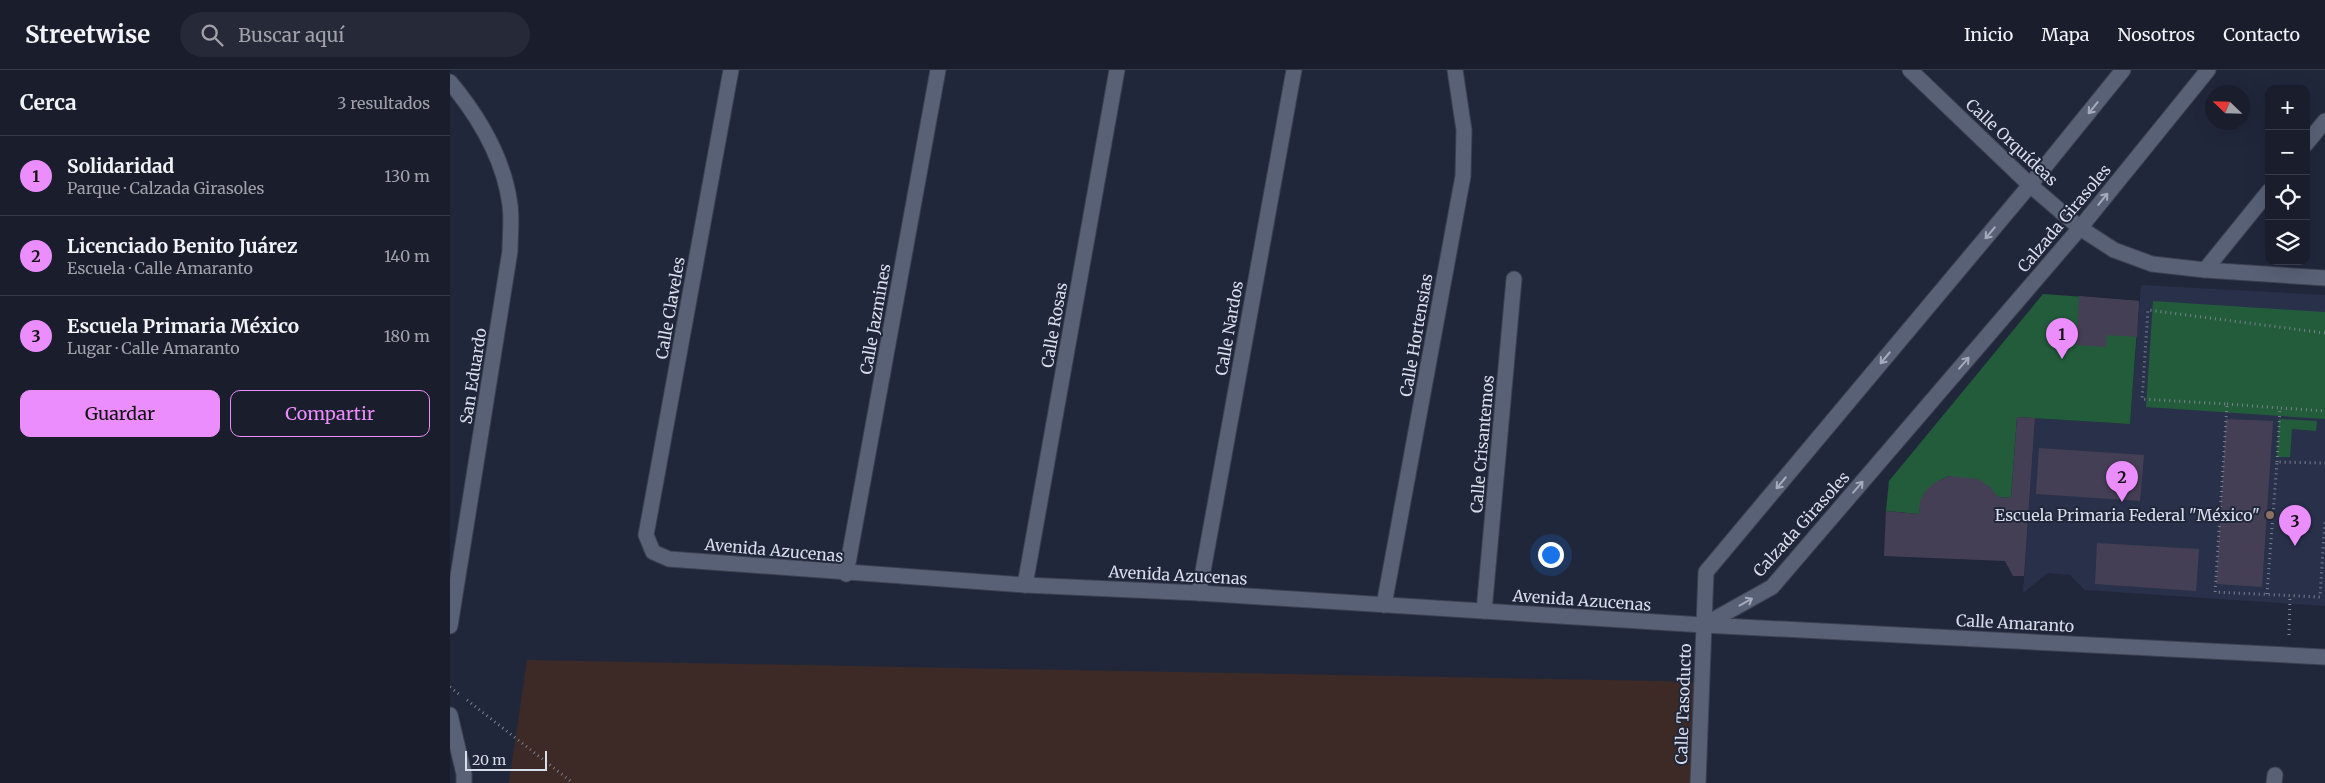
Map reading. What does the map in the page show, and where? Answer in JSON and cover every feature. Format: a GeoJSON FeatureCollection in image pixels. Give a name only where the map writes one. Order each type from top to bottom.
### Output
{"type":"FeatureCollection","features":[{"type":"Feature","properties":{"kind":"street","name":"Calle Claveles"},"geometry":{"type":"LineString","coordinates":[[653,552],[646,535],[731,70]]}},
{"type":"Feature","properties":{"kind":"street","name":"Calle Jazmines"},"geometry":{"type":"LineString","coordinates":[[846,574],[938,70]]}},
{"type":"Feature","properties":{"kind":"street","name":"Calle Rosas"},"geometry":{"type":"LineString","coordinates":[[1025,585],[1117,70]]}},
{"type":"Feature","properties":{"kind":"street","name":"Calle Nardos"},"geometry":{"type":"LineString","coordinates":[[1199,593],[1294,70]]}},
{"type":"Feature","properties":{"kind":"street","name":"Calle Hortensias"},"geometry":{"type":"LineString","coordinates":[[1384,605],[1463,176],[1464,130],[1455,70]]}},
{"type":"Feature","properties":{"kind":"street","name":"Calle Orquídeas"},"geometry":{"type":"LineString","coordinates":[[1910,70],[2030,185],[2080,228],[2114,250],[2152,264],[2205,270],[2325,278]]}},
{"type":"Feature","properties":{"kind":"street"},"geometry":{"type":"LineString","coordinates":[[1703,625],[1706,572],[2030,185],[2123,70]]}},
{"type":"Feature","properties":{"kind":"street","name":"Calzada Girasoles"},"geometry":{"type":"LineString","coordinates":[[1703,625],[1772,587],[2080,228],[2208,70]]}},
{"type":"Feature","properties":{"kind":"street","name":"San Eduardo"},"geometry":{"type":"LineString","coordinates":[[450,82],[470,106],[500,161],[510,205],[510,251],[450,626]]}},
{"type":"Feature","properties":{"kind":"street"},"geometry":{"type":"LineString","coordinates":[[2310,139],[2325,121]]}},
{"type":"Feature","properties":{"kind":"street"},"geometry":{"type":"LineString","coordinates":[[2205,270],[2265,196]]}},
{"type":"Feature","properties":{"kind":"street","name":"Calle Crisantemos"},"geometry":{"type":"LineString","coordinates":[[1484,612],[1514,279]]}},
{"type":"Feature","properties":{"kind":"street","name":"Avenida Azucenas"},"geometry":{"type":"LineString","coordinates":[[653,552],[669,559],[846,574],[1199,593],[1703,625]]}},
{"type":"Feature","properties":{"kind":"street","name":"Calle Amaranto"},"geometry":{"type":"LineString","coordinates":[[1703,625],[2325,657]]}},
{"type":"Feature","properties":{"kind":"street","name":"Calle Tasoducto"},"geometry":{"type":"LineString","coordinates":[[1698,783],[1703,625]]}},
{"type":"Feature","properties":{"kind":"street"},"geometry":{"type":"LineString","coordinates":[[450,719],[464,774],[464,783]]}},
{"type":"Feature","properties":{"kind":"path"},"geometry":{"type":"LineString","coordinates":[[2325,333],[2148,310],[2142,399],[2325,411]]}},
{"type":"Feature","properties":{"kind":"path"},"geometry":{"type":"LineString","coordinates":[[2227,404],[2215,592],[2320,597],[2325,520]]}},
{"type":"Feature","properties":{"kind":"path"},"geometry":{"type":"LineString","coordinates":[[2267,594],[2280,408]]}},
{"type":"Feature","properties":{"kind":"path"},"geometry":{"type":"LineString","coordinates":[[2277,462],[2325,463]]}},
{"type":"Feature","properties":{"kind":"path"},"geometry":{"type":"LineString","coordinates":[[450,686],[573,783]]}},
{"type":"Feature","properties":{"kind":"shaded area"},"geometry":{"type":"Polygon","coordinates":[[[2141,285],[2325,295],[2325,606],[2085,590],[2070,575],[2048,573],[2023,593],[2035,418],[2130,424],[2141,285]]]}},
{"type":"Feature","properties":{"kind":"shaded area"},"geometry":{"type":"Polygon","coordinates":[[[527,660],[1709,682],[1704,783],[509,783],[527,660]]]}},
{"type":"Feature","properties":{"kind":"green space"},"geometry":{"type":"Polygon","coordinates":[[[2043,294],[2139,301],[2130,424],[2017,417],[2011,498],[1998,497],[1949,476],[1937,482],[1924,495],[1919,514],[1886,511],[1889,481],[2043,294]]]}},
{"type":"Feature","properties":{"kind":"green space"},"geometry":{"type":"Polygon","coordinates":[[[2153,301],[2325,312],[2325,419],[2146,407],[2153,301]]]}},
{"type":"Feature","properties":{"kind":"green space"},"geometry":{"type":"Polygon","coordinates":[[[2279,419],[2317,421],[2316,431],[2292,429],[2290,457],[2277,457],[2279,419]]]}},
{"type":"Feature","properties":{"kind":"building"},"geometry":{"type":"Polygon","coordinates":[[[2079,296],[2139,301],[2137,337],[2107,335],[2106,347],[2076,345],[2079,296]]]}},
{"type":"Feature","properties":{"kind":"building"},"geometry":{"type":"Polygon","coordinates":[[[2017,417],[2035,418],[2024,576],[2013,576],[2005,561],[1884,556],[1886,511],[1919,514],[1920,501],[1926,490],[1936,482],[1949,476],[1978,479],[1990,487],[1998,497],[2011,498],[2017,417]]]}},
{"type":"Feature","properties":{"kind":"building"},"geometry":{"type":"Polygon","coordinates":[[[2226,419],[2273,421],[2262,587],[2216,584],[2226,419]]]}},
{"type":"Feature","properties":{"kind":"building"},"geometry":{"type":"Polygon","coordinates":[[[2039,448],[2144,455],[2140,501],[2036,494],[2039,448]]]}},
{"type":"Feature","properties":{"kind":"building"},"geometry":{"type":"Polygon","coordinates":[[[2097,543],[2199,549],[2196,591],[2095,584],[2097,543]]]}},
{"type":"Feature","properties":{"kind":"place","name":"Solidaridad"},"geometry":{"type":"Point","coordinates":[2062,359]}},
{"type":"Feature","properties":{"kind":"place","name":"Licenciado Benito Juárez"},"geometry":{"type":"Point","coordinates":[2122,502]}},
{"type":"Feature","properties":{"kind":"place","name":"Escuela Primaria Federal \"México\""},"geometry":{"type":"Point","coordinates":[2270,515]}},
{"type":"Feature","properties":{"kind":"place","name":"Escuela Primaria México"},"geometry":{"type":"Point","coordinates":[2295,546]}}]}
